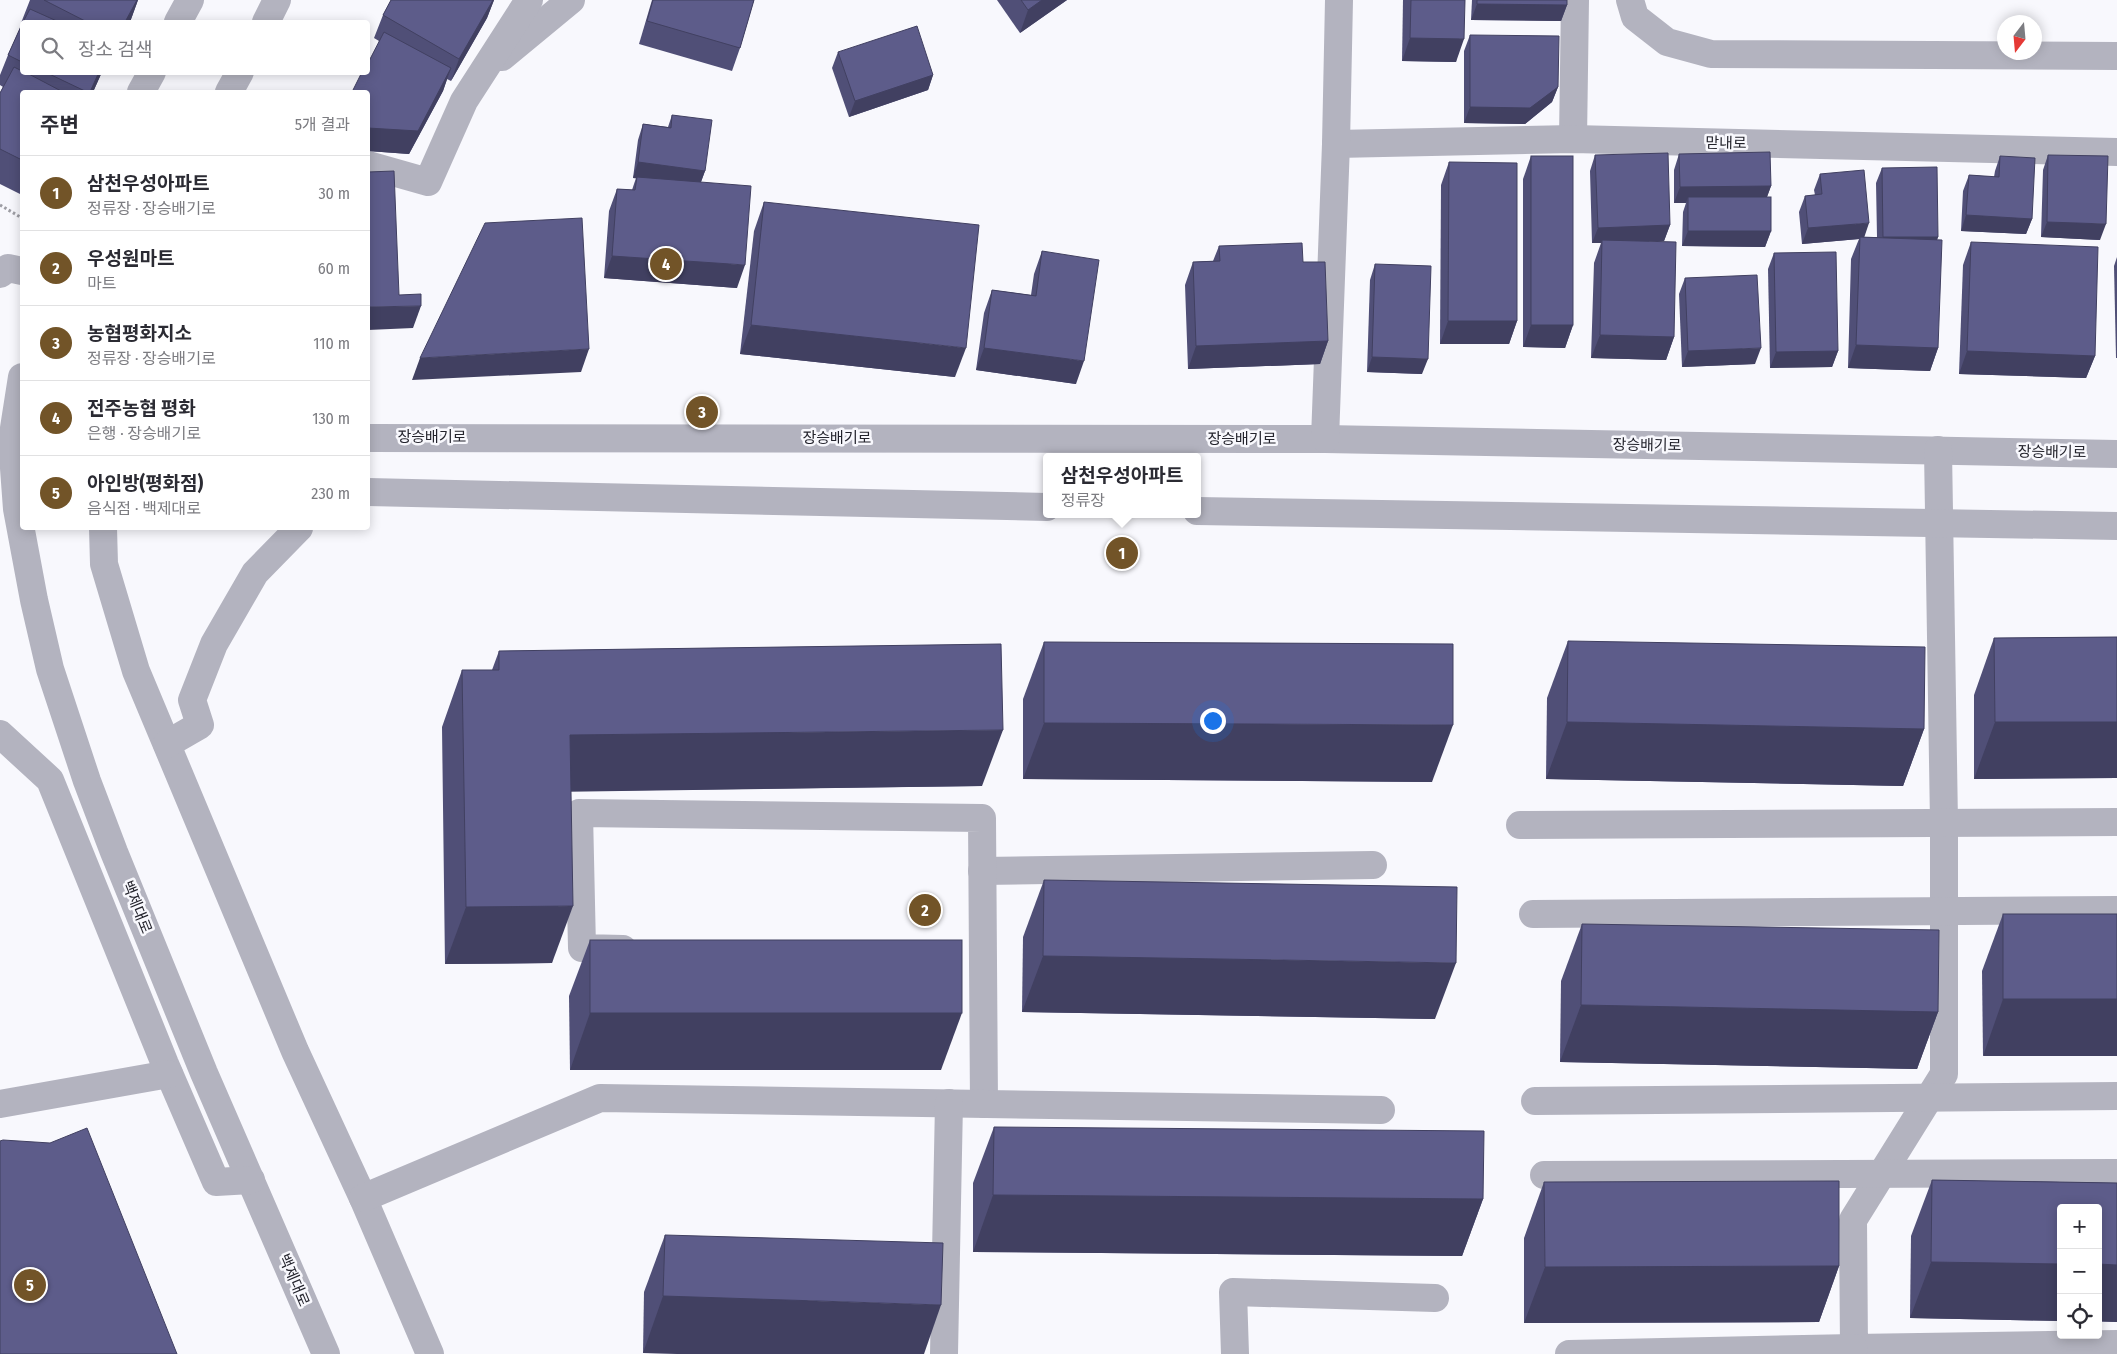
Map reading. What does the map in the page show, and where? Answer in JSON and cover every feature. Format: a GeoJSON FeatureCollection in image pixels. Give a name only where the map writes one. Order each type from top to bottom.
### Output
{"type":"FeatureCollection","features":[{"type":"Feature","properties":{"kind":"street"},"geometry":{"type":"LineString","coordinates":[[179,20],[190,0]]}},
{"type":"Feature","properties":{"kind":"street"},"geometry":{"type":"LineString","coordinates":[[267,20],[277,0]]}},
{"type":"Feature","properties":{"kind":"street"},"geometry":{"type":"LineString","coordinates":[[370,166],[428,182],[464,101],[529,0]]}},
{"type":"Feature","properties":{"kind":"street"},"geometry":{"type":"LineString","coordinates":[[482,74],[571,0]]}},
{"type":"Feature","properties":{"kind":"street"},"geometry":{"type":"LineString","coordinates":[[1325,439],[1336,144],[1339,0]]}},
{"type":"Feature","properties":{"kind":"street"},"geometry":{"type":"LineString","coordinates":[[1573,139],[1575,0]]}},
{"type":"Feature","properties":{"kind":"street"},"geometry":{"type":"LineString","coordinates":[[1630,0],[1635,17],[1667,42],[1711,54],[2117,56]]}},
{"type":"Feature","properties":{"kind":"street"},"geometry":{"type":"LineString","coordinates":[[143,90],[150,75]]}},
{"type":"Feature","properties":{"kind":"street"},"geometry":{"type":"LineString","coordinates":[[230,90],[238,75]]}},
{"type":"Feature","properties":{"kind":"street","name":"맏내로"},"geometry":{"type":"LineString","coordinates":[[1336,144],[1573,139],[2117,152]]}},
{"type":"Feature","properties":{"kind":"street"},"geometry":{"type":"LineString","coordinates":[[0,274],[8,268],[20,271]]}},
{"type":"Feature","properties":{"kind":"street","name":"백제대로"},"geometry":{"type":"LineString","coordinates":[[20,390],[12,442],[13,509],[50,669],[87,781],[114,852],[204,1073],[326,1354]]}},
{"type":"Feature","properties":{"kind":"street","name":"장승배기로"},"geometry":{"type":"LineString","coordinates":[[370,438],[1325,439],[2117,454]]}},
{"type":"Feature","properties":{"kind":"street"},"geometry":{"type":"LineString","coordinates":[[1854,1348],[1853,1220],[1944,1074],[1944,823],[1938,450]]}},
{"type":"Feature","properties":{"kind":"street"},"geometry":{"type":"LineString","coordinates":[[370,492],[1043,507]]}},
{"type":"Feature","properties":{"kind":"street"},"geometry":{"type":"LineString","coordinates":[[1201,511],[2117,526]]}},
{"type":"Feature","properties":{"kind":"street"},"geometry":{"type":"LineString","coordinates":[[103,530],[104,564],[133,662],[295,1051],[430,1354]]}},
{"type":"Feature","properties":{"kind":"street"},"geometry":{"type":"LineString","coordinates":[[168,744],[200,724],[192,700],[214,644],[255,573],[296,530]]}},
{"type":"Feature","properties":{"kind":"street"},"geometry":{"type":"LineString","coordinates":[[0,734],[50,780],[216,1182],[251,1180]]}},
{"type":"Feature","properties":{"kind":"street"},"geometry":{"type":"LineString","coordinates":[[650,949],[582,948],[579,813],[982,818],[984,1104]]}},
{"type":"Feature","properties":{"kind":"street"},"geometry":{"type":"LineString","coordinates":[[1520,825],[2117,822]]}},
{"type":"Feature","properties":{"kind":"street"},"geometry":{"type":"LineString","coordinates":[[982,871],[1373,865]]}},
{"type":"Feature","properties":{"kind":"street"},"geometry":{"type":"LineString","coordinates":[[1533,914],[2117,910]]}},
{"type":"Feature","properties":{"kind":"street"},"geometry":{"type":"LineString","coordinates":[[0,1104],[170,1074]]}},
{"type":"Feature","properties":{"kind":"street"},"geometry":{"type":"LineString","coordinates":[[1535,1102],[2117,1096]]}},
{"type":"Feature","properties":{"kind":"street"},"geometry":{"type":"LineString","coordinates":[[362,1198],[600,1098],[1381,1110]]}},
{"type":"Feature","properties":{"kind":"street"},"geometry":{"type":"LineString","coordinates":[[944,1354],[949,1103]]}},
{"type":"Feature","properties":{"kind":"street"},"geometry":{"type":"LineString","coordinates":[[1544,1175],[2117,1173]]}},
{"type":"Feature","properties":{"kind":"street"},"geometry":{"type":"LineString","coordinates":[[1235,1354],[1233,1292],[1435,1298]]}},
{"type":"Feature","properties":{"kind":"street"},"geometry":{"type":"LineString","coordinates":[[1569,1354],[2117,1344]]}},
{"type":"Feature","properties":{"kind":"path"},"geometry":{"type":"LineString","coordinates":[[0,205],[20,217]]}},
{"type":"Feature","properties":{"kind":"building"},"geometry":{"type":"Polygon","coordinates":[[[44,0],[137,0],[126,20],[83,20],[44,0]]]}},
{"type":"Feature","properties":{"kind":"building"},"geometry":{"type":"Polygon","coordinates":[[[391,0],[493,0],[459,59],[383,15],[391,0]]]}},
{"type":"Feature","properties":{"kind":"building"},"geometry":{"type":"Polygon","coordinates":[[[653,0],[754,0],[740,48],[647,21],[653,0]]]}},
{"type":"Feature","properties":{"kind":"building"},"geometry":{"type":"Polygon","coordinates":[[[1021,0],[1042,0],[1028,10],[1021,0]]]}},
{"type":"Feature","properties":{"kind":"building"},"geometry":{"type":"Polygon","coordinates":[[[1411,0],[1465,0],[1464,39],[1410,38],[1411,0]]]}},
{"type":"Feature","properties":{"kind":"building"},"geometry":{"type":"Polygon","coordinates":[[[1477,0],[1567,0],[1567,5],[1477,4],[1477,0]]]}},
{"type":"Feature","properties":{"kind":"building"},"geometry":{"type":"Polygon","coordinates":[[[30,9],[55,20],[24,20],[30,9]]]}},
{"type":"Feature","properties":{"kind":"building"},"geometry":{"type":"Polygon","coordinates":[[[917,26],[933,75],[855,101],[838,52],[917,26]]]}},
{"type":"Feature","properties":{"kind":"building"},"geometry":{"type":"Polygon","coordinates":[[[20,28],[20,61],[8,55],[20,28]]]}},
{"type":"Feature","properties":{"kind":"building"},"geometry":{"type":"Polygon","coordinates":[[[384,32],[451,68],[418,131],[370,128],[370,90],[353,90],[360,75],[370,75],[370,59],[384,32]]]}},
{"type":"Feature","properties":{"kind":"building"},"geometry":{"type":"Polygon","coordinates":[[[1470,35],[1559,36],[1558,87],[1530,108],[1470,107],[1470,35]]]}},
{"type":"Feature","properties":{"kind":"building"},"geometry":{"type":"Polygon","coordinates":[[[14,67],[20,70],[20,75],[31,75],[59,90],[20,90],[20,159],[0,149],[0,93],[14,67]]]}},
{"type":"Feature","properties":{"kind":"building"},"geometry":{"type":"Polygon","coordinates":[[[51,75],[98,75],[91,90],[83,90],[51,75]]]}},
{"type":"Feature","properties":{"kind":"building"},"geometry":{"type":"Polygon","coordinates":[[[672,115],[712,120],[705,171],[638,162],[643,124],[671,128],[672,115]]]}},
{"type":"Feature","properties":{"kind":"building"},"geometry":{"type":"Polygon","coordinates":[[[1770,152],[1771,186],[1680,187],[1679,154],[1770,152]]]}},
{"type":"Feature","properties":{"kind":"building"},"geometry":{"type":"Polygon","coordinates":[[[1668,153],[1670,225],[1598,228],[1595,155],[1668,153]]]}},
{"type":"Feature","properties":{"kind":"building"},"geometry":{"type":"Polygon","coordinates":[[[2048,155],[2108,156],[2106,224],[2047,222],[2048,155]]]}},
{"type":"Feature","properties":{"kind":"building"},"geometry":{"type":"Polygon","coordinates":[[[1531,156],[1573,156],[1573,325],[1531,325],[1531,156]]]}},
{"type":"Feature","properties":{"kind":"building"},"geometry":{"type":"Polygon","coordinates":[[[2000,156],[2035,158],[2032,219],[1966,215],[1969,175],[1999,177],[2000,156]]]}},
{"type":"Feature","properties":{"kind":"building"},"geometry":{"type":"Polygon","coordinates":[[[1449,162],[1517,163],[1517,321],[1448,321],[1449,162]]]}},
{"type":"Feature","properties":{"kind":"building"},"geometry":{"type":"Polygon","coordinates":[[[1937,167],[1938,237],[1883,237],[1882,168],[1937,167]]]}},
{"type":"Feature","properties":{"kind":"building"},"geometry":{"type":"Polygon","coordinates":[[[1864,170],[1869,223],[1808,228],[1805,196],[1822,194],[1820,174],[1864,170]]]}},
{"type":"Feature","properties":{"kind":"building"},"geometry":{"type":"Polygon","coordinates":[[[394,171],[399,295],[421,294],[421,306],[370,307],[370,172],[394,171]]]}},
{"type":"Feature","properties":{"kind":"building"},"geometry":{"type":"Polygon","coordinates":[[[637,177],[751,186],[745,265],[612,256],[617,189],[635,190],[637,177]]]}},
{"type":"Feature","properties":{"kind":"building"},"geometry":{"type":"Polygon","coordinates":[[[1688,197],[1771,197],[1771,231],[1688,231],[1688,197]]]}},
{"type":"Feature","properties":{"kind":"building"},"geometry":{"type":"Polygon","coordinates":[[[764,202],[979,225],[966,348],[751,325],[764,202]]]}},
{"type":"Feature","properties":{"kind":"building"},"geometry":{"type":"Polygon","coordinates":[[[582,218],[589,349],[420,358],[485,223],[582,218]]]}},
{"type":"Feature","properties":{"kind":"building"},"geometry":{"type":"Polygon","coordinates":[[[1860,237],[1942,240],[1938,348],[1856,345],[1860,237]]]}},
{"type":"Feature","properties":{"kind":"building"},"geometry":{"type":"Polygon","coordinates":[[[1602,240],[1676,242],[1674,337],[1600,335],[1602,240]]]}},
{"type":"Feature","properties":{"kind":"building"},"geometry":{"type":"Polygon","coordinates":[[[1971,242],[2098,247],[2095,356],[1967,351],[1971,242]]]}},
{"type":"Feature","properties":{"kind":"building"},"geometry":{"type":"Polygon","coordinates":[[[1302,243],[1303,262],[1325,262],[1328,341],[1196,346],[1193,262],[1220,261],[1219,246],[1302,243]]]}},
{"type":"Feature","properties":{"kind":"building"},"geometry":{"type":"Polygon","coordinates":[[[1042,251],[1099,260],[1084,361],[984,348],[992,290],[1036,296],[1042,251]]]}},
{"type":"Feature","properties":{"kind":"building"},"geometry":{"type":"Polygon","coordinates":[[[1836,252],[1838,351],[1776,352],[1774,253],[1836,252]]]}},
{"type":"Feature","properties":{"kind":"building"},"geometry":{"type":"Polygon","coordinates":[[[1375,264],[1431,266],[1428,359],[1372,357],[1375,264]]]}},
{"type":"Feature","properties":{"kind":"building"},"geometry":{"type":"Polygon","coordinates":[[[1757,275],[1761,348],[1688,351],[1685,278],[1757,275]]]}},
{"type":"Feature","properties":{"kind":"building"},"geometry":{"type":"Polygon","coordinates":[[[2117,637],[2117,722],[1995,722],[1994,638],[2117,637]]]}},
{"type":"Feature","properties":{"kind":"building"},"geometry":{"type":"Polygon","coordinates":[[[1568,641],[1925,647],[1924,729],[1567,722],[1568,641]]]}},
{"type":"Feature","properties":{"kind":"building"},"geometry":{"type":"Polygon","coordinates":[[[1044,642],[1453,644],[1453,725],[1044,723],[1044,642]]]}},
{"type":"Feature","properties":{"kind":"building"},"geometry":{"type":"Polygon","coordinates":[[[1001,644],[1003,730],[570,735],[573,906],[466,907],[462,670],[499,670],[499,651],[1001,644]]]}},
{"type":"Feature","properties":{"kind":"building"},"geometry":{"type":"Polygon","coordinates":[[[1044,880],[1457,887],[1456,963],[1043,956],[1044,880]]]}},
{"type":"Feature","properties":{"kind":"building"},"geometry":{"type":"Polygon","coordinates":[[[2003,914],[2117,914],[2117,999],[2003,999],[2003,914]]]}},
{"type":"Feature","properties":{"kind":"building"},"geometry":{"type":"Polygon","coordinates":[[[1582,924],[1939,930],[1938,1012],[1581,1005],[1582,924]]]}},
{"type":"Feature","properties":{"kind":"building"},"geometry":{"type":"Polygon","coordinates":[[[590,940],[962,940],[962,1013],[590,1013],[590,940]]]}},
{"type":"Feature","properties":{"kind":"building"},"geometry":{"type":"Polygon","coordinates":[[[994,1127],[1484,1131],[1483,1199],[993,1195],[994,1127]]]}},
{"type":"Feature","properties":{"kind":"building"},"geometry":{"type":"Polygon","coordinates":[[[87,1128],[177,1354],[0,1354],[0,1141],[50,1143],[87,1128]]]}},
{"type":"Feature","properties":{"kind":"building"},"geometry":{"type":"Polygon","coordinates":[[[1932,1180],[2117,1183],[2117,1265],[2102,1264],[2102,1204],[2057,1204],[2057,1264],[1931,1262],[1932,1180]]]}},
{"type":"Feature","properties":{"kind":"building"},"geometry":{"type":"Polygon","coordinates":[[[1839,1181],[1839,1266],[1545,1267],[1544,1182],[1839,1181]]]}},
{"type":"Feature","properties":{"kind":"building"},"geometry":{"type":"Polygon","coordinates":[[[665,1235],[943,1243],[941,1305],[663,1296],[665,1235]]]}},
{"type":"Feature","properties":{"kind":"place","name":"전주농협 평화"},"geometry":{"type":"Point","coordinates":[666,264]}},
{"type":"Feature","properties":{"kind":"place","name":"농협평화지소"},"geometry":{"type":"Point","coordinates":[702,412]}},
{"type":"Feature","properties":{"kind":"place","name":"삼천우성아파트"},"geometry":{"type":"Point","coordinates":[1122,553]}},
{"type":"Feature","properties":{"kind":"place","name":"우성원마트"},"geometry":{"type":"Point","coordinates":[925,910]}},
{"type":"Feature","properties":{"kind":"place","name":"아인방(평화점)"},"geometry":{"type":"Point","coordinates":[30,1285]}}]}
